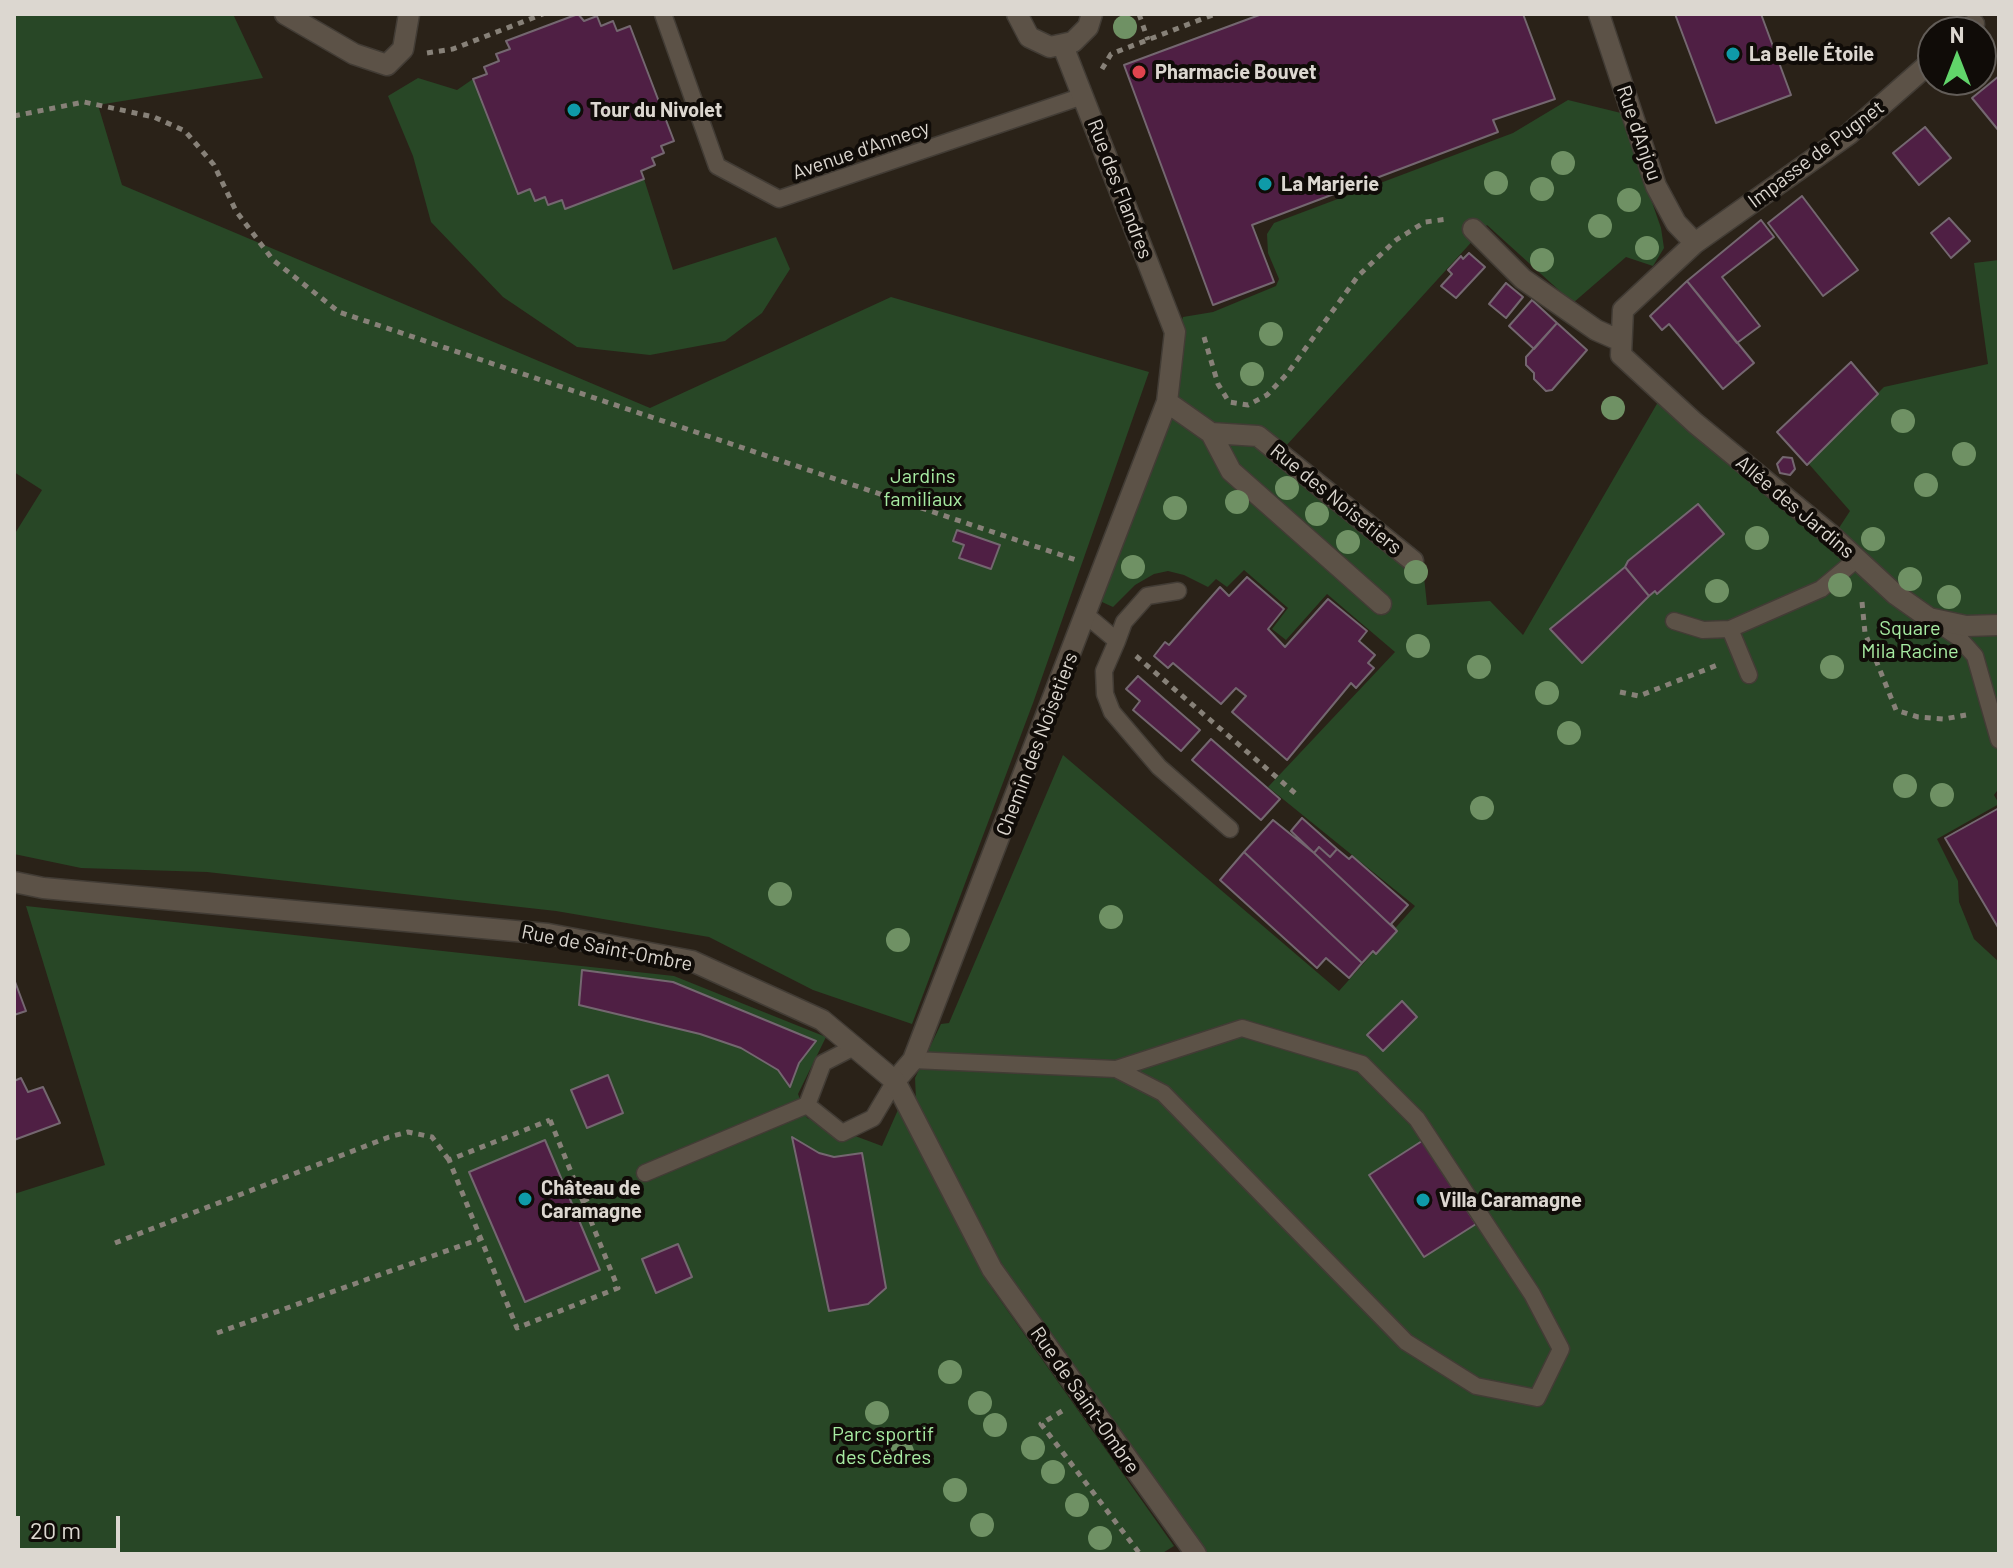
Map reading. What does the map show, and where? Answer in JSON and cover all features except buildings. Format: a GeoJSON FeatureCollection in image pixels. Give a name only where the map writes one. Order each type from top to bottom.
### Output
{"type":"FeatureCollection","features":[{"type":"Feature","properties":{"kind":"street"},"geometry":{"type":"LineString","coordinates":[[285,14],[354,54],[387,65],[403,49],[409,14]]}},
{"type":"Feature","properties":{"kind":"street"},"geometry":{"type":"LineString","coordinates":[[1017,14],[1029,37],[1050,47],[1063,46],[1082,35],[1092,14]]}},
{"type":"Feature","properties":{"kind":"street","name":"Rue d'Anjou"},"geometry":{"type":"LineString","coordinates":[[1599,14],[1656,186],[1676,223],[1695,243]]}},
{"type":"Feature","properties":{"kind":"street","name":"Rue des Flandres"},"geometry":{"type":"LineString","coordinates":[[1063,46],[1172,325]]}},
{"type":"Feature","properties":{"kind":"street","name":"Impasse de Pugnet"},"geometry":{"type":"LineString","coordinates":[[1695,243],[1849,134],[1917,74]]}},
{"type":"Feature","properties":{"kind":"street"},"geometry":{"type":"LineString","coordinates":[[1473,229],[1523,279],[1596,330],[1621,341],[1623,310],[1695,243]]}},
{"type":"Feature","properties":{"kind":"street"},"geometry":{"type":"LineString","coordinates":[[1172,325],[1167,402],[1211,433],[1231,471],[1381,604]]}},
{"type":"Feature","properties":{"kind":"street","name":"Allée des Jardins"},"geometry":{"type":"LineString","coordinates":[[1621,341],[1621,355],[1695,423],[1895,594],[1929,618],[1966,626],[1999,625]]}},
{"type":"Feature","properties":{"kind":"street","name":"Chemin des Noisetiers"},"geometry":{"type":"LineString","coordinates":[[895,1081],[913,1060],[1167,402]]}},
{"type":"Feature","properties":{"kind":"street","name":"Rue des Noisetiers"},"geometry":{"type":"LineString","coordinates":[[1211,433],[1258,436],[1413,561]]}},
{"type":"Feature","properties":{"kind":"street","name":"Rue de Saint-Ombre"},"geometry":{"type":"LineString","coordinates":[[14,882],[43,888],[577,939],[692,961],[822,1020],[895,1081],[992,1269],[1196,1554]]}},
{"type":"Feature","properties":{"kind":"lane","name":"Avenue d'Annecy"},"geometry":{"type":"LineString","coordinates":[[663,14],[717,166],[779,199],[1083,96]]}},
{"type":"Feature","properties":{"kind":"lane"},"geometry":{"type":"LineString","coordinates":[[1674,621],[1703,630],[1730,629],[1821,589],[1857,559]]}},
{"type":"Feature","properties":{"kind":"lane"},"geometry":{"type":"LineString","coordinates":[[1178,591],[1147,596],[1124,622],[1104,671],[1105,694],[1112,712],[1159,767],[1230,829]]}},
{"type":"Feature","properties":{"kind":"lane"},"geometry":{"type":"LineString","coordinates":[[1086,615],[1117,641]]}},
{"type":"Feature","properties":{"kind":"lane"},"geometry":{"type":"LineString","coordinates":[[1929,618],[1958,637],[1975,656],[1999,740]]}},
{"type":"Feature","properties":{"kind":"lane"},"geometry":{"type":"LineString","coordinates":[[1730,629],[1749,675]]}},
{"type":"Feature","properties":{"kind":"lane"},"geometry":{"type":"LineString","coordinates":[[913,1060],[1116,1069],[1242,1028],[1362,1064],[1417,1119],[1532,1294],[1561,1349],[1537,1398],[1476,1386],[1406,1342],[1163,1093],[1116,1069]]}},
{"type":"Feature","properties":{"kind":"lane"},"geometry":{"type":"LineString","coordinates":[[645,1173],[807,1105],[823,1063],[856,1046]]}},
{"type":"Feature","properties":{"kind":"lane"},"geometry":{"type":"LineString","coordinates":[[807,1105],[842,1133],[873,1118],[895,1081]]}},
{"type":"Feature","properties":{"kind":"path"},"geometry":{"type":"LineString","coordinates":[[403,49],[421,54],[453,49],[543,14]]}},
{"type":"Feature","properties":{"kind":"path"},"geometry":{"type":"LineString","coordinates":[[1139,14],[1148,40]]}},
{"type":"Feature","properties":{"kind":"path"},"geometry":{"type":"LineString","coordinates":[[1105,77],[1101,65],[1111,54],[1215,14]]}},
{"type":"Feature","properties":{"kind":"path"},"geometry":{"type":"LineString","coordinates":[[14,116],[84,102],[154,117],[185,131],[214,165],[236,211],[273,260],[339,312],[1104,568]]}},
{"type":"Feature","properties":{"kind":"path"},"geometry":{"type":"LineString","coordinates":[[1172,325],[1197,326],[1206,341],[1218,384],[1229,402],[1248,405],[1267,395],[1287,374],[1358,276],[1396,240],[1425,222],[1448,219],[1473,229]]}},
{"type":"Feature","properties":{"kind":"path"},"geometry":{"type":"LineString","coordinates":[[1857,559],[1865,633],[1896,710],[1918,717],[1944,719],[1967,715],[1988,704]]}},
{"type":"Feature","properties":{"kind":"path"},"geometry":{"type":"LineString","coordinates":[[1117,641],[1296,794]]}},
{"type":"Feature","properties":{"kind":"path"},"geometry":{"type":"LineString","coordinates":[[1620,692],[1639,696],[1661,690],[1740,656]]}},
{"type":"Feature","properties":{"kind":"path"},"geometry":{"type":"LineString","coordinates":[[115,1243],[408,1132],[432,1137],[449,1160],[517,1328],[618,1288],[550,1120],[449,1160]]}},
{"type":"Feature","properties":{"kind":"path"},"geometry":{"type":"LineString","coordinates":[[583,1201],[603,1192]]}},
{"type":"Feature","properties":{"kind":"path"},"geometry":{"type":"LineString","coordinates":[[217,1333],[480,1239]]}},
{"type":"Feature","properties":{"kind":"path"},"geometry":{"type":"LineString","coordinates":[[1041,1424],[1140,1554]]}},
{"type":"Feature","properties":{"kind":"green space","name":"Jardins familiaux"},"geometry":{"type":"Polygon","coordinates":[[[14,14],[233,14],[263,78],[98,105],[122,185],[650,408],[891,297],[1149,372],[1033,703],[912,1024],[813,990],[709,937],[556,911],[207,872],[81,868],[14,854],[14,535],[42,490],[14,472],[14,14]]]}},
{"type":"Feature","properties":{"kind":"green space"},"geometry":{"type":"Polygon","coordinates":[[[418,78],[457,90],[473,79],[518,194],[530,189],[535,201],[545,197],[549,205],[562,200],[565,209],[644,179],[673,270],[776,237],[790,269],[762,313],[725,341],[650,355],[577,347],[503,297],[431,222],[413,156],[388,96],[418,78]]]}},
{"type":"Feature","properties":{"kind":"green space","name":"Square Mila Racine"},"geometry":{"type":"Polygon","coordinates":[[[1568,100],[1621,113],[1661,228],[1664,248],[1653,266],[1626,257],[1573,303],[1487,225],[1285,447],[1422,558],[1427,605],[1490,601],[1523,635],[1658,402],[1837,531],[1850,511],[1808,463],[1884,387],[1988,364],[1974,263],[1999,260],[1999,788],[1994,795],[1999,804],[1937,839],[1958,881],[1959,902],[1974,939],[1999,962],[1999,1554],[1206,1554],[1007,1274],[916,1100],[915,1078],[941,1024],[949,1023],[1063,755],[1339,991],[1415,906],[1268,787],[1395,652],[1327,594],[1286,640],[1272,629],[1288,608],[1244,570],[1227,587],[1216,579],[1208,587],[1168,571],[1154,574],[1135,585],[1113,607],[1102,602],[1102,595],[1183,317],[1213,312],[1276,286],[1279,279],[1268,253],[1267,234],[1274,223],[1513,133],[1568,100]]]}},
{"type":"Feature","properties":{"kind":"green space","name":"Parc sportif des Cèdres"},"geometry":{"type":"Polygon","coordinates":[[[26,906],[674,976],[826,1037],[798,1094],[807,1118],[882,1146],[901,1103],[993,1290],[1174,1546],[1161,1554],[14,1554],[14,1194],[105,1165],[26,906]]]}},
{"type":"Feature","properties":{"kind":"place","name":"La Belle Étoile"},"geometry":{"type":"Point","coordinates":[1733,54]}},
{"type":"Feature","properties":{"kind":"place","name":"Pharmacie Bouvet"},"geometry":{"type":"Point","coordinates":[1139,72]}},
{"type":"Feature","properties":{"kind":"place","name":"Tour du Nivolet"},"geometry":{"type":"Point","coordinates":[574,110]}},
{"type":"Feature","properties":{"kind":"place","name":"La Marjerie"},"geometry":{"type":"Point","coordinates":[1265,184]}},
{"type":"Feature","properties":{"kind":"place","name":"Château de Caramagne"},"geometry":{"type":"Point","coordinates":[525,1199]}},
{"type":"Feature","properties":{"kind":"place","name":"Villa Caramagne"},"geometry":{"type":"Point","coordinates":[1423,1200]}}]}
